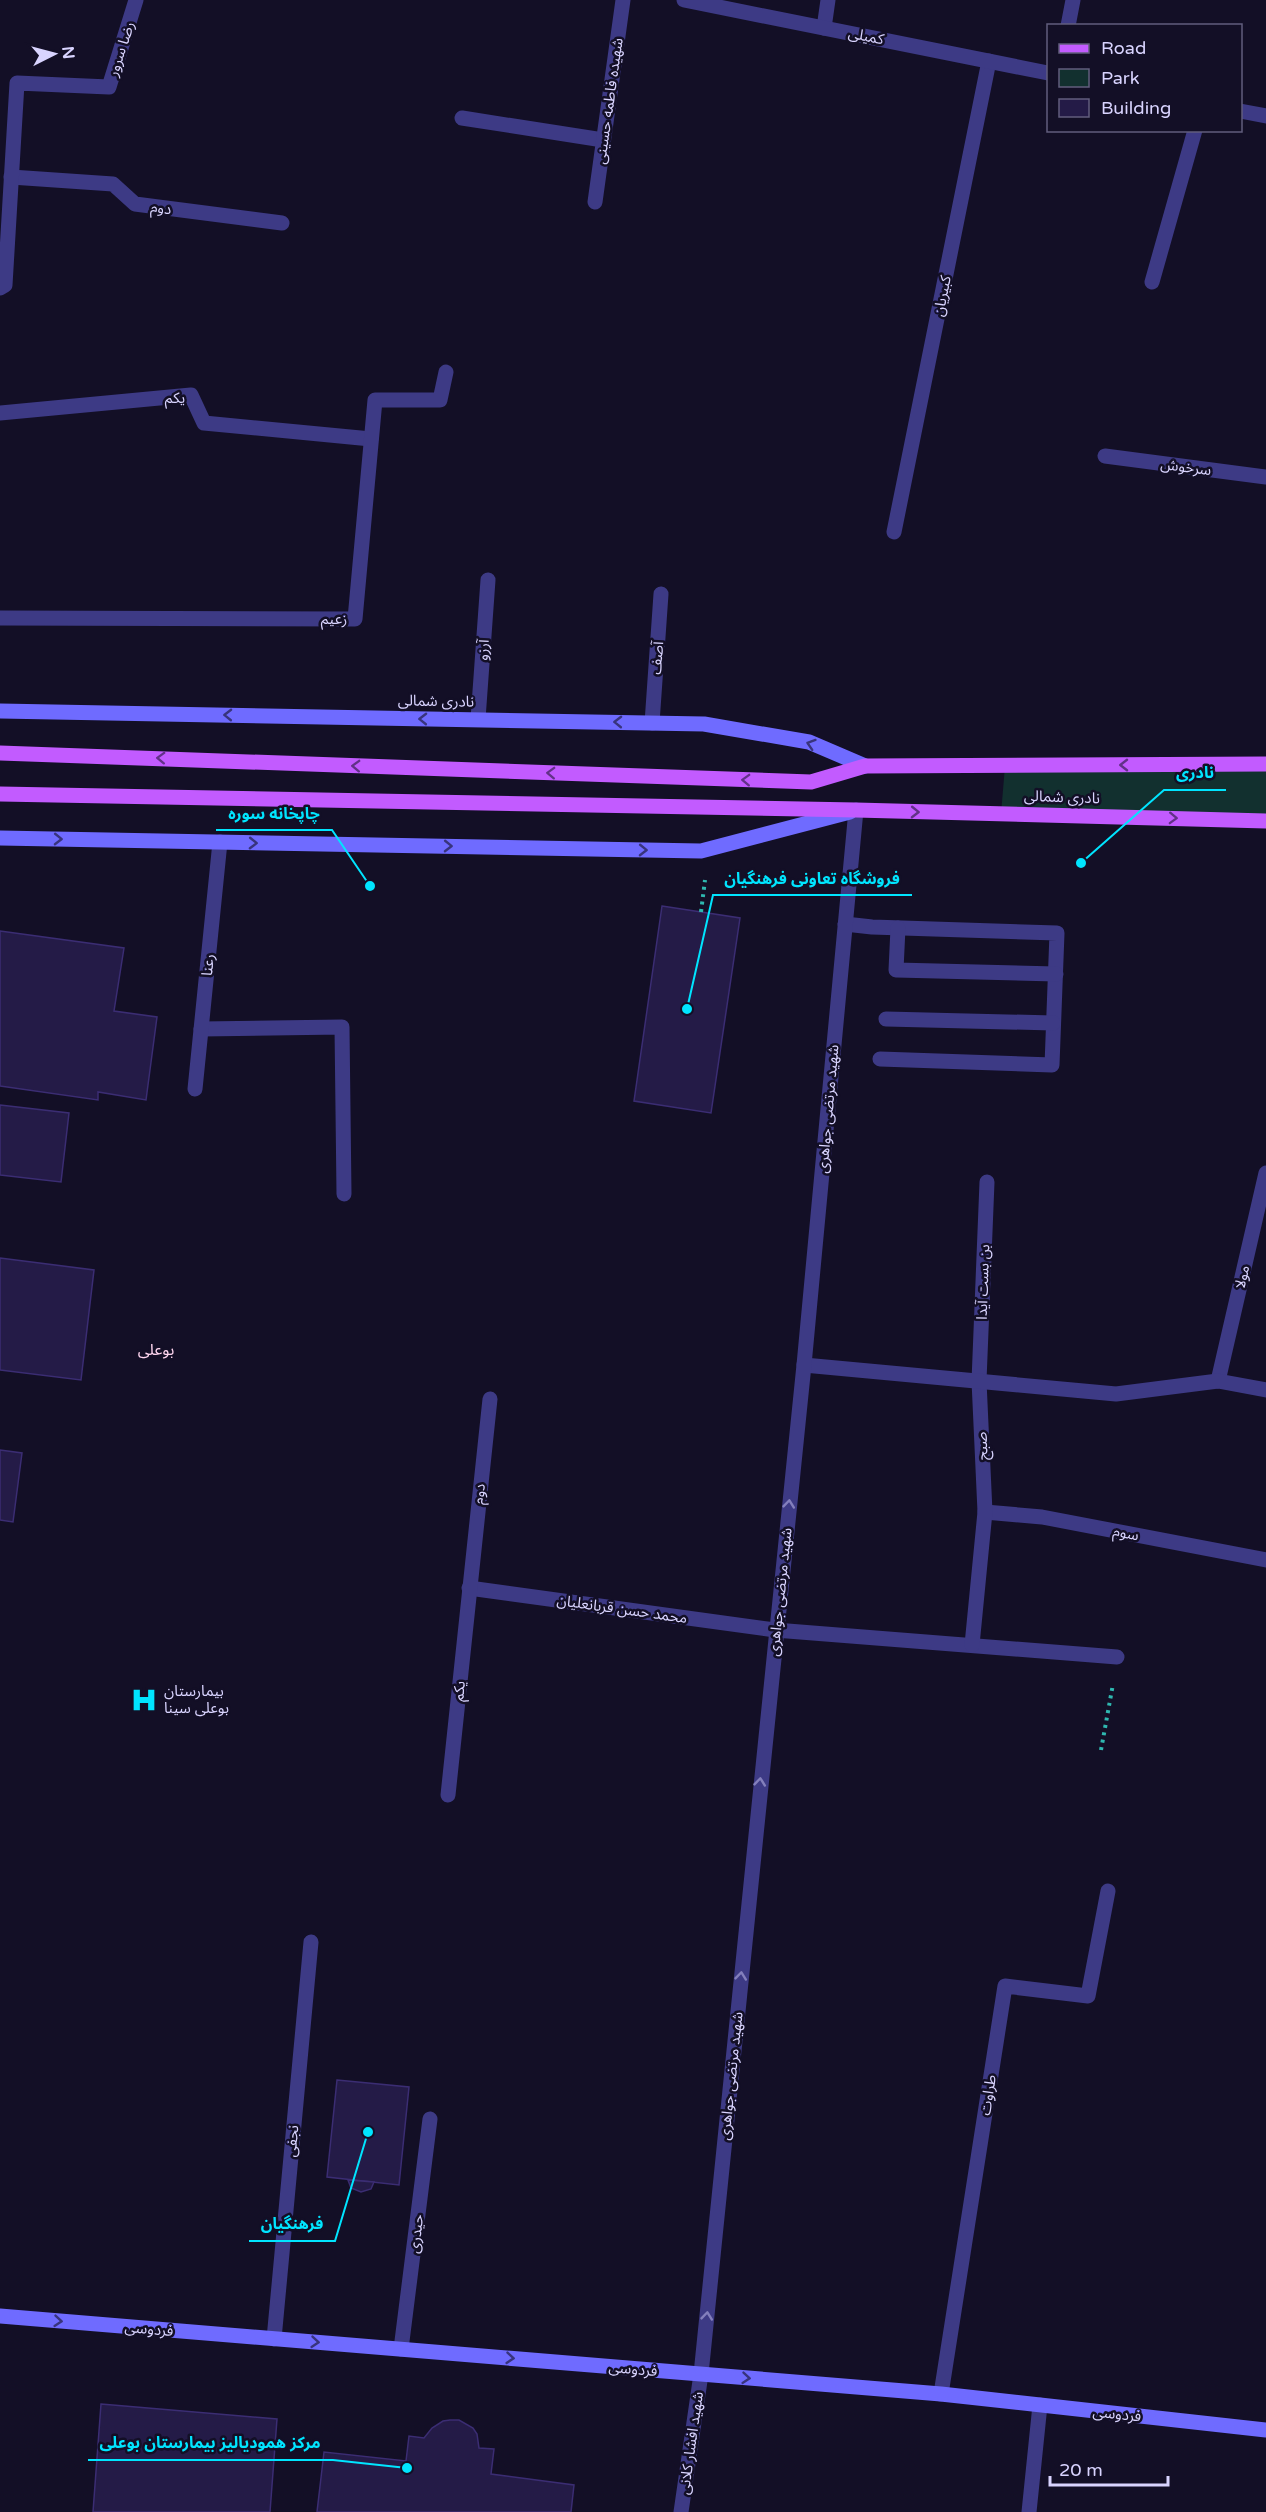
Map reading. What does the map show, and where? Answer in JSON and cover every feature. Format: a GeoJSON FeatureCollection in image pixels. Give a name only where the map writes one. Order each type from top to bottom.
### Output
{"type":"FeatureCollection","features":[{"type":"Feature","properties":{"kind":"main road","name":"نادری شمالی"},"geometry":{"type":"LineString","coordinates":[[0,711],[704,724],[809,742],[865,766]]}},
{"type":"Feature","properties":{"kind":"main road","name":"نادری شمالی"},"geometry":{"type":"LineString","coordinates":[[0,753],[811,782],[865,766],[1266,764]]}},
{"type":"Feature","properties":{"kind":"main road","name":"نادری شمالی"},"geometry":{"type":"LineString","coordinates":[[0,794],[856,810],[1266,821]]}},
{"type":"Feature","properties":{"kind":"main road","name":"نادری شمالی"},"geometry":{"type":"LineString","coordinates":[[0,838],[701,850],[856,810]]}},
{"type":"Feature","properties":{"kind":"main road","name":"فردوسی"},"geometry":{"type":"LineString","coordinates":[[0,2316],[941,2394],[1266,2430]]}},
{"type":"Feature","properties":{"kind":"street","name":"رضا سرور"},"geometry":{"type":"LineString","coordinates":[[0,288],[5,285],[17,83],[109,87],[136,0]]}},
{"type":"Feature","properties":{"kind":"street","name":"شهیده فاطمه حسینی"},"geometry":{"type":"LineString","coordinates":[[595,202],[623,0]]}},
{"type":"Feature","properties":{"kind":"street","name":"کمیلی"},"geometry":{"type":"LineString","coordinates":[[684,0],[1047,73]]}},
{"type":"Feature","properties":{"kind":"street"},"geometry":{"type":"LineString","coordinates":[[824,28],[828,0]]}},
{"type":"Feature","properties":{"kind":"street"},"geometry":{"type":"LineString","coordinates":[[1068,24],[1073,0]]}},
{"type":"Feature","properties":{"kind":"street","name":"کبیریان"},"geometry":{"type":"LineString","coordinates":[[894,532],[989,61]]}},
{"type":"Feature","properties":{"kind":"street"},"geometry":{"type":"LineString","coordinates":[[1242,111],[1266,116]]}},
{"type":"Feature","properties":{"kind":"street"},"geometry":{"type":"LineString","coordinates":[[462,118],[603,140]]}},
{"type":"Feature","properties":{"kind":"street"},"geometry":{"type":"LineString","coordinates":[[1152,282],[1194,132]]}},
{"type":"Feature","properties":{"kind":"street","name":"دوم"},"geometry":{"type":"LineString","coordinates":[[11,177],[113,184],[135,204],[282,223]]}},
{"type":"Feature","properties":{"kind":"street","name":"زعیم"},"geometry":{"type":"LineString","coordinates":[[0,618],[355,619],[375,400],[440,400],[446,372]]}},
{"type":"Feature","properties":{"kind":"street","name":"یکم"},"geometry":{"type":"LineString","coordinates":[[0,413],[191,395],[204,423],[371,439]]}},
{"type":"Feature","properties":{"kind":"street","name":"سرخوش"},"geometry":{"type":"LineString","coordinates":[[1105,456],[1266,477]]}},
{"type":"Feature","properties":{"kind":"street","name":"آرزو"},"geometry":{"type":"LineString","coordinates":[[478,720],[488,580]]}},
{"type":"Feature","properties":{"kind":"street","name":"آصف"},"geometry":{"type":"LineString","coordinates":[[652,723],[661,594]]}},
{"type":"Feature","properties":{"kind":"street","name":"شهید مرتضی جواهری"},"geometry":{"type":"LineString","coordinates":[[701,2374],[804,1365],[856,810]]}},
{"type":"Feature","properties":{"kind":"street","name":"رعنا"},"geometry":{"type":"LineString","coordinates":[[195,1089],[220,842]]}},
{"type":"Feature","properties":{"kind":"street"},"geometry":{"type":"LineString","coordinates":[[845,924],[1057,933],[1052,1065],[880,1059]]}},
{"type":"Feature","properties":{"kind":"street"},"geometry":{"type":"LineString","coordinates":[[898,928],[896,970],[1056,974]]}},
{"type":"Feature","properties":{"kind":"street"},"geometry":{"type":"LineString","coordinates":[[886,1019],[1053,1023]]}},
{"type":"Feature","properties":{"kind":"street"},"geometry":{"type":"LineString","coordinates":[[201,1029],[342,1027],[344,1194]]}},
{"type":"Feature","properties":{"kind":"street","name":"مولا"},"geometry":{"type":"LineString","coordinates":[[1218,1381],[1266,1173]]}},
{"type":"Feature","properties":{"kind":"street","name":"بن بست آیدا"},"geometry":{"type":"LineString","coordinates":[[979,1381],[987,1182]]}},
{"type":"Feature","properties":{"kind":"street"},"geometry":{"type":"LineString","coordinates":[[804,1365],[1116,1394],[1218,1381],[1266,1390]]}},
{"type":"Feature","properties":{"kind":"street","name":"صبح"},"geometry":{"type":"LineString","coordinates":[[972,1645],[985,1512],[979,1381]]}},
{"type":"Feature","properties":{"kind":"street","name":"دوم"},"geometry":{"type":"LineString","coordinates":[[469,1588],[490,1399]]}},
{"type":"Feature","properties":{"kind":"street","name":"سوم"},"geometry":{"type":"LineString","coordinates":[[985,1512],[1042,1517],[1266,1560]]}},
{"type":"Feature","properties":{"kind":"street","name":"یکم"},"geometry":{"type":"LineString","coordinates":[[448,1795],[469,1588]]}},
{"type":"Feature","properties":{"kind":"street","name":"محمد حسن قربانعلیان"},"geometry":{"type":"LineString","coordinates":[[469,1588],[776,1630],[1117,1657]]}},
{"type":"Feature","properties":{"kind":"street","name":"طراوت"},"geometry":{"type":"LineString","coordinates":[[941,2394],[1005,1986],[1088,1996],[1107,1891]]}},
{"type":"Feature","properties":{"kind":"street","name":"نجفی"},"geometry":{"type":"LineString","coordinates":[[274,2339],[311,1942]]}},
{"type":"Feature","properties":{"kind":"street","name":"حیدری"},"geometry":{"type":"LineString","coordinates":[[401,2349],[430,2119]]}},
{"type":"Feature","properties":{"kind":"street","name":"شهید افشار کلانی"},"geometry":{"type":"LineString","coordinates":[[681,2512],[701,2374]]}},
{"type":"Feature","properties":{"kind":"street"},"geometry":{"type":"LineString","coordinates":[[1029,2512],[1040,2405]]}},
{"type":"Feature","properties":{"kind":"path"},"geometry":{"type":"LineString","coordinates":[[1101,1750],[1117,1657]]}},
{"type":"Feature","properties":{"kind":"green space"},"geometry":{"type":"Polygon","coordinates":[[[1266,764],[1266,821],[1001,814],[1005,766],[1266,764]]]}},
{"type":"Feature","properties":{"kind":"building"},"geometry":{"type":"Polygon","coordinates":[[[662,906],[740,918],[711,1113],[634,1101],[662,906]]]}},
{"type":"Feature","properties":{"kind":"building"},"geometry":{"type":"Polygon","coordinates":[[[0,931],[124,948],[114,1011],[157,1017],[146,1100],[98,1092],[98,1100],[0,1086],[0,931]]]}},
{"type":"Feature","properties":{"kind":"building"},"geometry":{"type":"Polygon","coordinates":[[[0,1105],[69,1113],[61,1182],[0,1175],[0,1105]]]}},
{"type":"Feature","properties":{"kind":"building"},"geometry":{"type":"Polygon","coordinates":[[[0,1258],[94,1270],[81,1380],[0,1370],[0,1258]]]}},
{"type":"Feature","properties":{"kind":"building"},"geometry":{"type":"Polygon","coordinates":[[[0,1450],[22,1453],[13,1522],[0,1520],[0,1450]]]}},
{"type":"Feature","properties":{"kind":"building"},"geometry":{"type":"Polygon","coordinates":[[[337,2080],[409,2087],[399,2185],[327,2177],[337,2080]]]}},
{"type":"Feature","properties":{"kind":"building"},"geometry":{"type":"Polygon","coordinates":[[[348,2180],[374,2182],[371,2189],[361,2192],[351,2188],[348,2180]]]}},
{"type":"Feature","properties":{"kind":"building"},"geometry":{"type":"Polygon","coordinates":[[[101,2404],[277,2419],[270,2512],[93,2512],[101,2404]]]}},
{"type":"Feature","properties":{"kind":"building"},"geometry":{"type":"Polygon","coordinates":[[[459,2420],[473,2428],[477,2434],[479,2448],[494,2449],[491,2474],[574,2485],[571,2512],[317,2512],[324,2452],[406,2461],[409,2436],[424,2438],[432,2428],[443,2421],[459,2420]]]}},
{"type":"Feature","properties":{"kind":"place","name":"نادری"},"geometry":{"type":"Point","coordinates":[1081,863]}},
{"type":"Feature","properties":{"kind":"place","name":"چاپخانه سوره"},"geometry":{"type":"Point","coordinates":[370,886]}},
{"type":"Feature","properties":{"kind":"place","name":"فروشگاه تعاونی فرهنگیان"},"geometry":{"type":"Point","coordinates":[687,1009]}},
{"type":"Feature","properties":{"kind":"place","name":"بیمارستان بوعلی سینا"},"geometry":{"type":"Point","coordinates":[144,1700]}},
{"type":"Feature","properties":{"kind":"place","name":"فرهنگیان"},"geometry":{"type":"Point","coordinates":[368,2132]}},
{"type":"Feature","properties":{"kind":"place","name":"مرکز همودیالیز بیمارستان بوعلی"},"geometry":{"type":"Point","coordinates":[407,2468]}},
{"type":"Feature","properties":{"kind":"district","name":"بوعلی"},"geometry":{"type":"Point","coordinates":[156,1349]}}]}
